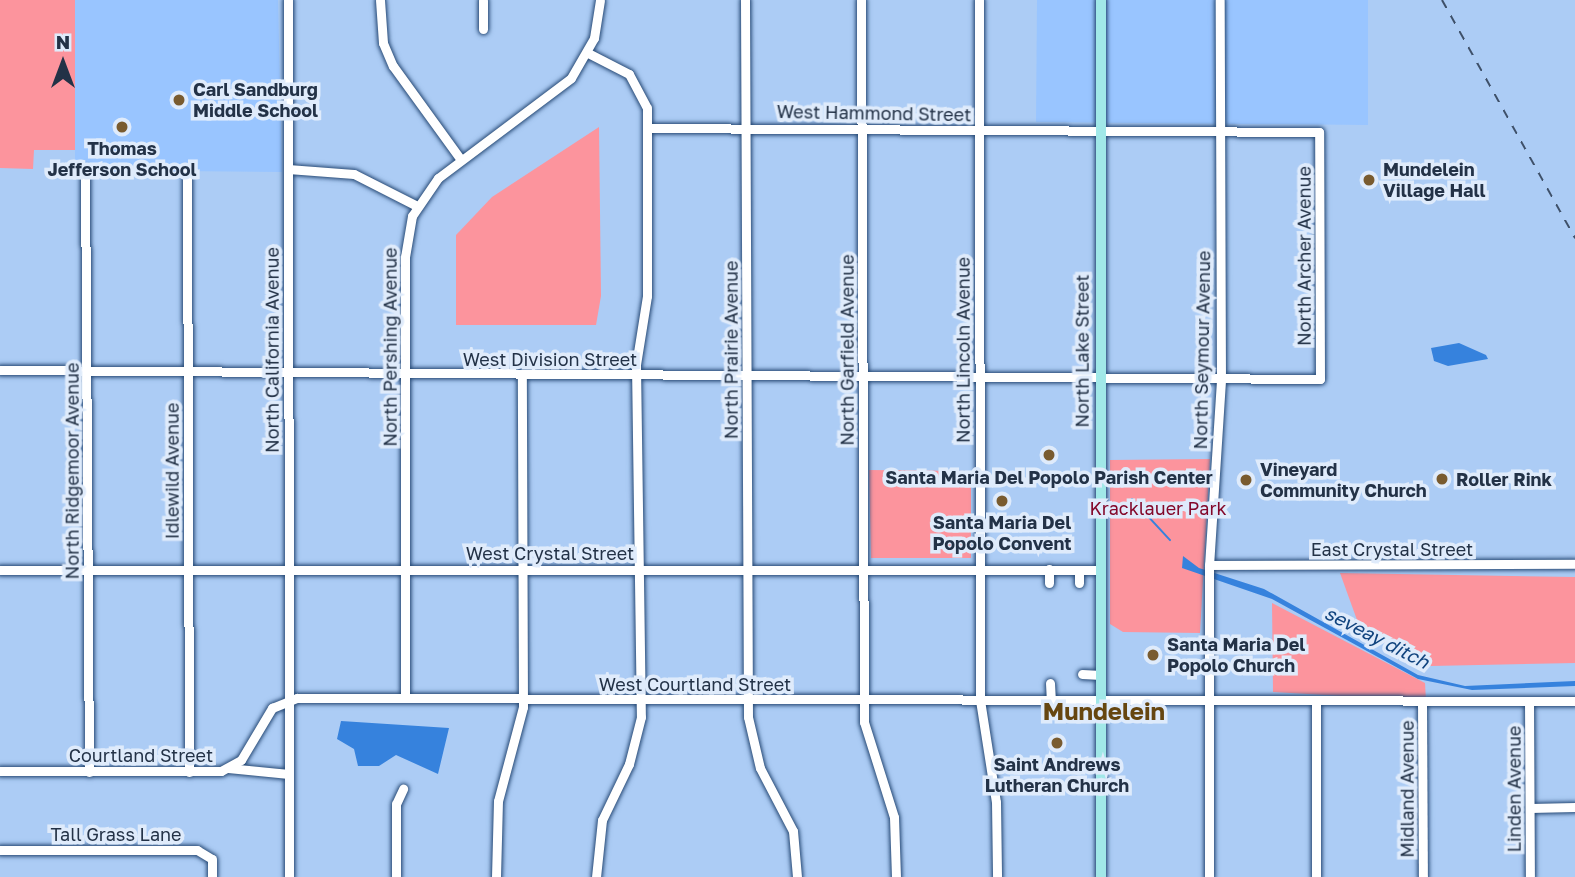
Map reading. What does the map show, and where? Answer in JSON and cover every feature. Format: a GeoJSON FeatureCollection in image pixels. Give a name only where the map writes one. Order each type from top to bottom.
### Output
{"type":"FeatureCollection","features":[{"type":"Feature","properties":{"kind":"main road","name":"North Lake Street"},"geometry":{"type":"LineString","coordinates":[[1101,0],[1101,877]]}},
{"type":"Feature","properties":{"kind":"street","name":"North California Avenue"},"geometry":{"type":"LineString","coordinates":[[288,0],[289,877]]}},
{"type":"Feature","properties":{"kind":"street"},"geometry":{"type":"LineString","coordinates":[[380,0],[383,43],[393,66],[461,160]]}},
{"type":"Feature","properties":{"kind":"street"},"geometry":{"type":"LineString","coordinates":[[483,0],[483,29]]}},
{"type":"Feature","properties":{"kind":"street"},"geometry":{"type":"LineString","coordinates":[[596,877],[600,827],[635,749],[641,699],[638,375],[648,276],[647,128],[639,84],[588,53],[600,0]]}},
{"type":"Feature","properties":{"kind":"street","name":"North Prairie Avenue"},"geometry":{"type":"LineString","coordinates":[[745,0],[747,699],[756,756],[793,831],[797,877]]}},
{"type":"Feature","properties":{"kind":"street","name":"North Garfield Avenue"},"geometry":{"type":"LineString","coordinates":[[862,0],[864,700],[870,750],[894,817],[897,877]]}},
{"type":"Feature","properties":{"kind":"street","name":"North Lincoln Avenue"},"geometry":{"type":"LineString","coordinates":[[979,0],[980,701],[996,802],[997,877]]}},
{"type":"Feature","properties":{"kind":"street","name":"North Seymour Avenue"},"geometry":{"type":"LineString","coordinates":[[1209,877],[1209,566],[1221,380],[1220,0]]}},
{"type":"Feature","properties":{"kind":"street","name":"North Pershing Avenue"},"geometry":{"type":"LineString","coordinates":[[405,698],[406,241],[417,206],[461,160],[558,89],[588,53]]}},
{"type":"Feature","properties":{"kind":"street","name":"West Hammond Street"},"geometry":{"type":"LineString","coordinates":[[647,128],[1320,132]]}},
{"type":"Feature","properties":{"kind":"street","name":"North Archer Avenue"},"geometry":{"type":"LineString","coordinates":[[1320,132],[1320,379]]}},
{"type":"Feature","properties":{"kind":"street"},"geometry":{"type":"LineString","coordinates":[[288,169],[354,174],[417,206]]}},
{"type":"Feature","properties":{"kind":"street","name":"North Ridgemoor Avenue"},"geometry":{"type":"LineString","coordinates":[[85,170],[89,772]]}},
{"type":"Feature","properties":{"kind":"street","name":"Idlewild Avenue"},"geometry":{"type":"LineString","coordinates":[[187,171],[189,772]]}},
{"type":"Feature","properties":{"kind":"street","name":"West Division Street"},"geometry":{"type":"LineString","coordinates":[[0,370],[1320,379]]}},
{"type":"Feature","properties":{"kind":"street"},"geometry":{"type":"LineString","coordinates":[[496,877],[498,801],[520,737],[523,699],[522,375]]}},
{"type":"Feature","properties":{"kind":"street","name":"East Crystal Street"},"geometry":{"type":"LineString","coordinates":[[1209,566],[1575,564]]}},
{"type":"Feature","properties":{"kind":"street"},"geometry":{"type":"LineString","coordinates":[[1049,569],[1049,583]]}},
{"type":"Feature","properties":{"kind":"street","name":"West Crystal Street"},"geometry":{"type":"LineString","coordinates":[[0,570],[1100,570]]}},
{"type":"Feature","properties":{"kind":"street"},"geometry":{"type":"LineString","coordinates":[[1079,570],[1079,583]]}},
{"type":"Feature","properties":{"kind":"street"},"geometry":{"type":"LineString","coordinates":[[1082,674],[1101,675]]}},
{"type":"Feature","properties":{"kind":"street"},"geometry":{"type":"LineString","coordinates":[[1050,683],[1051,701]]}},
{"type":"Feature","properties":{"kind":"street","name":"West Courtland Street"},"geometry":{"type":"LineString","coordinates":[[289,699],[1575,701]]}},
{"type":"Feature","properties":{"kind":"street","name":"Courtland Street"},"geometry":{"type":"LineString","coordinates":[[0,771],[189,772],[228,768],[246,754],[272,708],[289,699]]}},
{"type":"Feature","properties":{"kind":"street"},"geometry":{"type":"LineString","coordinates":[[1316,701],[1317,877]]}},
{"type":"Feature","properties":{"kind":"street","name":"Midland Avenue"},"geometry":{"type":"LineString","coordinates":[[1423,701],[1423,877]]}},
{"type":"Feature","properties":{"kind":"street","name":"Linden Avenue"},"geometry":{"type":"LineString","coordinates":[[1529,701],[1530,877]]}},
{"type":"Feature","properties":{"kind":"street"},"geometry":{"type":"LineString","coordinates":[[228,768],[289,774]]}},
{"type":"Feature","properties":{"kind":"street"},"geometry":{"type":"LineString","coordinates":[[396,877],[396,804],[403,789]]}},
{"type":"Feature","properties":{"kind":"street"},"geometry":{"type":"LineString","coordinates":[[1530,808],[1575,807]]}},
{"type":"Feature","properties":{"kind":"street","name":"Tall Grass Lane"},"geometry":{"type":"LineString","coordinates":[[0,850],[197,850],[212,859],[212,877]]}},
{"type":"Feature","properties":{"kind":"shaded area","name":"Carl Sandburg Middle School"},"geometry":{"type":"Polygon","coordinates":[[[75,0],[278,0],[282,172],[75,170],[75,0]]]}},
{"type":"Feature","properties":{"kind":"shaded area"},"geometry":{"type":"Polygon","coordinates":[[[1037,0],[1368,0],[1368,125],[1036,122],[1037,0]]]}},
{"type":"Feature","properties":{"kind":"shaded area"},"geometry":{"type":"Polygon","coordinates":[[[1459,343],[1486,355],[1488,359],[1448,366],[1434,361],[1431,348],[1459,343]]]}},
{"type":"Feature","properties":{"kind":"shaded area"},"geometry":{"type":"Polygon","coordinates":[[[1183,556],[1199,568],[1264,589],[1418,675],[1465,686],[1575,681],[1575,686],[1472,690],[1418,679],[1272,599],[1182,568],[1183,556]]]}},
{"type":"Feature","properties":{"kind":"shaded area"},"geometry":{"type":"Polygon","coordinates":[[[341,721],[449,728],[438,774],[396,755],[379,766],[358,766],[354,749],[337,739],[341,721]]]}},
{"type":"Feature","properties":{"kind":"green space"},"geometry":{"type":"Polygon","coordinates":[[[0,0],[75,0],[75,150],[34,150],[33,169],[0,168],[0,0]]]}},
{"type":"Feature","properties":{"kind":"green space"},"geometry":{"type":"Polygon","coordinates":[[[599,127],[601,296],[596,325],[456,325],[456,235],[492,197],[599,127]]]}},
{"type":"Feature","properties":{"kind":"green space","name":"Kracklauer Park"},"geometry":{"type":"Polygon","coordinates":[[[1210,459],[1200,633],[1123,632],[1110,624],[1110,460],[1210,459]]]}},
{"type":"Feature","properties":{"kind":"green space"},"geometry":{"type":"Polygon","coordinates":[[[869,470],[971,471],[971,558],[871,558],[869,470]]]}},
{"type":"Feature","properties":{"kind":"green space"},"geometry":{"type":"Polygon","coordinates":[[[1340,573],[1575,577],[1575,663],[1431,666],[1361,631],[1340,573]]]}},
{"type":"Feature","properties":{"kind":"green space"},"geometry":{"type":"Polygon","coordinates":[[[1272,603],[1425,683],[1426,701],[1273,692],[1272,603]]]}},
{"type":"Feature","properties":{"kind":"waterway"},"geometry":{"type":"LineString","coordinates":[[1132,499],[1170,540]]}},
{"type":"Feature","properties":{"kind":"railway"},"geometry":{"type":"LineString","coordinates":[[1442,0],[1575,238]]}},
{"type":"Feature","properties":{"kind":"place","name":"Carl Sandburg Middle School"},"geometry":{"type":"Point","coordinates":[179,100]}},
{"type":"Feature","properties":{"kind":"place","name":"Thomas Jefferson School"},"geometry":{"type":"Point","coordinates":[122,127]}},
{"type":"Feature","properties":{"kind":"place","name":"Mundelein Village Hall"},"geometry":{"type":"Point","coordinates":[1369,180]}},
{"type":"Feature","properties":{"kind":"place","name":"Santa Maria Del Popolo Parish Center"},"geometry":{"type":"Point","coordinates":[1049,455]}},
{"type":"Feature","properties":{"kind":"place","name":"Roller Rink"},"geometry":{"type":"Point","coordinates":[1442,479]}},
{"type":"Feature","properties":{"kind":"place","name":"Vineyard Community Church"},"geometry":{"type":"Point","coordinates":[1246,480]}},
{"type":"Feature","properties":{"kind":"place","name":"Santa Maria Del Popolo Convent"},"geometry":{"type":"Point","coordinates":[1002,501]}},
{"type":"Feature","properties":{"kind":"place","name":"Santa Maria Del Popolo Church"},"geometry":{"type":"Point","coordinates":[1153,655]}},
{"type":"Feature","properties":{"kind":"place","name":"Saint Andrews Lutheran Church"},"geometry":{"type":"Point","coordinates":[1057,743]}},
{"type":"Feature","properties":{"kind":"district","name":"Mundelein"},"geometry":{"type":"Point","coordinates":[1104,711]}},
{"type":"Feature","properties":{"kind":"water label","name":"seveay ditch"},"geometry":{"type":"Point","coordinates":[1377,637]}}]}
